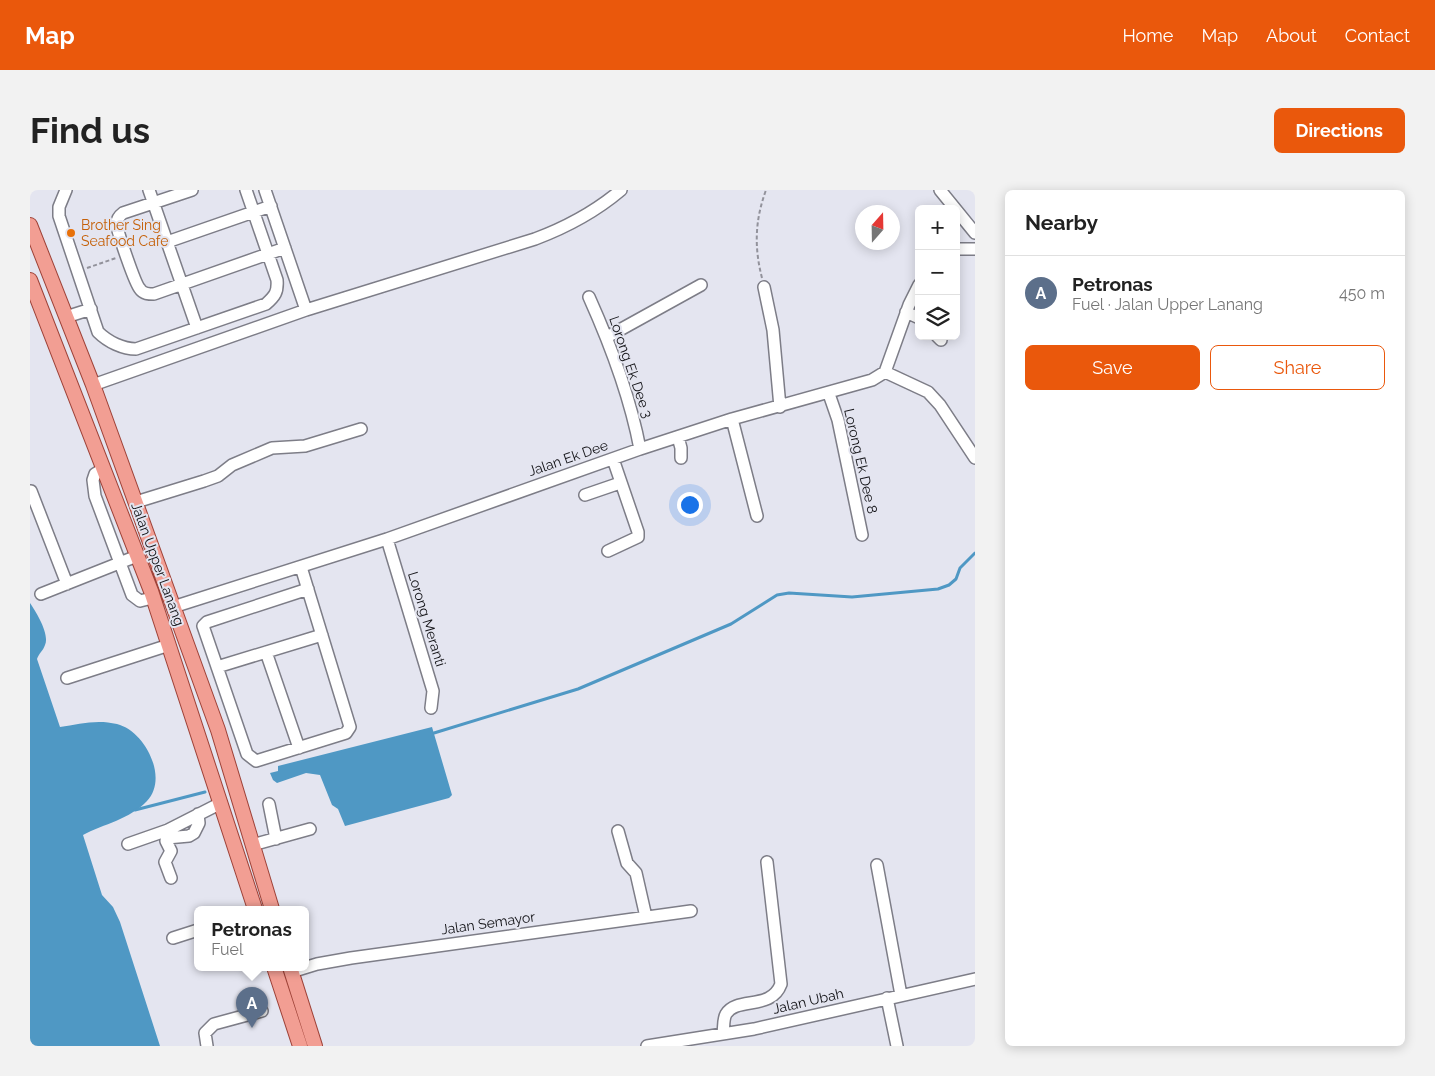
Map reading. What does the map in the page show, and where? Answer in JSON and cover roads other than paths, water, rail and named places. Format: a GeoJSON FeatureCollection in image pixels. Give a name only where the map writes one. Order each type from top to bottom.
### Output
{"type":"FeatureCollection","features":[{"type":"Feature","properties":{"kind":"main road","name":"Jalan Upper Lanang"},"geometry":{"type":"LineString","coordinates":[[30,225],[94,385],[218,730],[271,906]]}},
{"type":"Feature","properties":{"kind":"main road","name":"Jalan Upper Lanang"},"geometry":{"type":"LineString","coordinates":[[30,280],[137,556],[169,646],[255,906]]}},
{"type":"Feature","properties":{"kind":"main road"},"geometry":{"type":"LineString","coordinates":[[275,971],[300,1046]]}},
{"type":"Feature","properties":{"kind":"main road"},"geometry":{"type":"LineString","coordinates":[[292,971],[315,1046]]}},
{"type":"Feature","properties":{"kind":"street"},"geometry":{"type":"LineString","coordinates":[[66,190],[59,207],[59,216],[98,332],[105,338],[128,349],[136,349],[266,304],[275,297],[278,290],[278,280],[246,190]]}},
{"type":"Feature","properties":{"kind":"street"},"geometry":{"type":"LineString","coordinates":[[149,190],[197,328]]}},
{"type":"Feature","properties":{"kind":"street"},"geometry":{"type":"LineString","coordinates":[[192,190],[153,202],[119,217],[117,226],[126,254],[139,289],[146,294],[154,294],[285,248]]}},
{"type":"Feature","properties":{"kind":"street"},"geometry":{"type":"LineString","coordinates":[[266,190],[306,310]]}},
{"type":"Feature","properties":{"kind":"street"},"geometry":{"type":"LineString","coordinates":[[94,385],[306,310],[536,239],[566,227],[621,190]]}},
{"type":"Feature","properties":{"kind":"street"},"geometry":{"type":"LineString","coordinates":[[940,190],[975,232]]}},
{"type":"Feature","properties":{"kind":"street"},"geometry":{"type":"LineString","coordinates":[[167,242],[271,206]]}},
{"type":"Feature","properties":{"kind":"street"},"geometry":{"type":"LineString","coordinates":[[960,249],[975,249]]}},
{"type":"Feature","properties":{"kind":"street"},"geometry":{"type":"LineString","coordinates":[[607,336],[702,285]]}},
{"type":"Feature","properties":{"kind":"street"},"geometry":{"type":"LineString","coordinates":[[764,287],[773,330],[780,407]]}},
{"type":"Feature","properties":{"kind":"street"},"geometry":{"type":"LineString","coordinates":[[915,293],[906,312],[885,372],[928,392],[940,405],[975,458]]}},
{"type":"Feature","properties":{"kind":"street","name":"Lorong Ek Dee 3"},"geometry":{"type":"LineString","coordinates":[[588,297],[607,336],[628,399],[640,449]]}},
{"type":"Feature","properties":{"kind":"street"},"geometry":{"type":"LineString","coordinates":[[66,317],[90,308]]}},
{"type":"Feature","properties":{"kind":"street"},"geometry":{"type":"LineString","coordinates":[[906,312],[915,316]]}},
{"type":"Feature","properties":{"kind":"street","name":"Jalan Ek Dee"},"geometry":{"type":"LineString","coordinates":[[173,607],[387,539],[640,449],[732,419],[829,394],[872,380],[885,372]]}},
{"type":"Feature","properties":{"kind":"street","name":"Lorong Ek Dee 8"},"geometry":{"type":"LineString","coordinates":[[829,394],[838,420],[862,535]]}},
{"type":"Feature","properties":{"kind":"street"},"geometry":{"type":"LineString","coordinates":[[732,419],[757,516]]}},
{"type":"Feature","properties":{"kind":"street"},"geometry":{"type":"LineString","coordinates":[[136,502],[218,476],[232,465],[272,448],[305,446],[361,429]]}},
{"type":"Feature","properties":{"kind":"street"},"geometry":{"type":"LineString","coordinates":[[678,437],[682,448],[681,458]]}},
{"type":"Feature","properties":{"kind":"street"},"geometry":{"type":"LineString","coordinates":[[608,551],[638,537],[638,532],[613,459]]}},
{"type":"Feature","properties":{"kind":"street"},"geometry":{"type":"LineString","coordinates":[[103,469],[95,474],[93,487],[119,563],[132,596],[140,601],[152,598]]}},
{"type":"Feature","properties":{"kind":"street"},"geometry":{"type":"LineString","coordinates":[[585,495],[620,483]]}},
{"type":"Feature","properties":{"kind":"street"},"geometry":{"type":"LineString","coordinates":[[31,491],[67,584]]}},
{"type":"Feature","properties":{"kind":"street","name":"Lorong Meranti"},"geometry":{"type":"LineString","coordinates":[[387,539],[433,691],[432,708]]}},
{"type":"Feature","properties":{"kind":"street"},"geometry":{"type":"LineString","coordinates":[[42,594],[137,556]]}},
{"type":"Feature","properties":{"kind":"street"},"geometry":{"type":"LineString","coordinates":[[301,567],[322,635],[350,729],[346,733],[256,761],[247,754],[203,629],[204,623],[308,590]]}},
{"type":"Feature","properties":{"kind":"street"},"geometry":{"type":"LineString","coordinates":[[217,667],[322,635]]}},
{"type":"Feature","properties":{"kind":"street"},"geometry":{"type":"LineString","coordinates":[[67,678],[169,646]]}},
{"type":"Feature","properties":{"kind":"street"},"geometry":{"type":"LineString","coordinates":[[266,652],[299,748]]}},
{"type":"Feature","properties":{"kind":"street"},"geometry":{"type":"LineString","coordinates":[[218,730],[236,723]]}},
{"type":"Feature","properties":{"kind":"street"},"geometry":{"type":"LineString","coordinates":[[128,844],[167,834],[198,814],[221,803]]}},
{"type":"Feature","properties":{"kind":"street"},"geometry":{"type":"LineString","coordinates":[[269,804],[276,839]]}},
{"type":"Feature","properties":{"kind":"street"},"geometry":{"type":"LineString","coordinates":[[252,845],[310,830]]}},
{"type":"Feature","properties":{"kind":"street"},"geometry":{"type":"LineString","coordinates":[[618,831],[627,863],[636,873],[646,917]]}},
{"type":"Feature","properties":{"kind":"street"},"geometry":{"type":"LineString","coordinates":[[167,834],[171,851],[165,862],[171,878]]}},
{"type":"Feature","properties":{"kind":"street"},"geometry":{"type":"LineString","coordinates":[[723,1034],[725,1015],[731,1009],[771,998],[778,992],[781,984],[767,862]]}},
{"type":"Feature","properties":{"kind":"street"},"geometry":{"type":"LineString","coordinates":[[876,865],[901,995]]}},
{"type":"Feature","properties":{"kind":"street","name":"Jalan Semayor"},"geometry":{"type":"LineString","coordinates":[[309,966],[351,958],[691,911]]}},
{"type":"Feature","properties":{"kind":"street"},"geometry":{"type":"LineString","coordinates":[[172,938],[194,931]]}},
{"type":"Feature","properties":{"kind":"street","name":"Jalan Ubah"},"geometry":{"type":"LineString","coordinates":[[647,1046],[670,1044],[723,1034],[975,979]]}},
{"type":"Feature","properties":{"kind":"street"},"geometry":{"type":"LineString","coordinates":[[887,998],[897,1046]]}},
{"type":"Feature","properties":{"kind":"street"},"geometry":{"type":"LineString","coordinates":[[207,1046],[205,1033],[214,1024],[262,1011]]}},
{"type":"Feature","properties":{"kind":"water"},"geometry":{"type":"Polygon","coordinates":[[[30,603],[42,623],[46,635],[45,645],[37,659],[60,727],[88,722],[102,722],[117,724],[127,728],[145,745],[155,768],[156,780],[153,791],[147,801],[125,817],[83,835],[102,895],[113,907],[120,922],[160,1046],[30,1046],[30,603]]]}},
{"type":"Feature","properties":{"kind":"water"},"geometry":{"type":"Polygon","coordinates":[[[432,727],[452,795],[449,798],[345,826],[338,809],[332,805],[320,775],[306,773],[277,783],[273,780],[270,773],[278,771],[278,766],[432,727]]]}},
{"type":"Feature","properties":{"kind":"waterway"},"geometry":{"type":"LineString","coordinates":[[434,733],[578,689],[731,624],[777,595],[789,593],[852,597],[938,589],[949,585],[956,579],[960,568],[975,553]]}},
{"type":"Feature","properties":{"kind":"waterway"},"geometry":{"type":"LineString","coordinates":[[135,810],[205,792]]}},
{"type":"Feature","properties":{"kind":"place","name":"Brother Sing Seafood Cafe"},"geometry":{"type":"Point","coordinates":[71,233]}},
{"type":"Feature","properties":{"kind":"place","name":"Petronas"},"geometry":{"type":"Point","coordinates":[252,1028]}}]}
